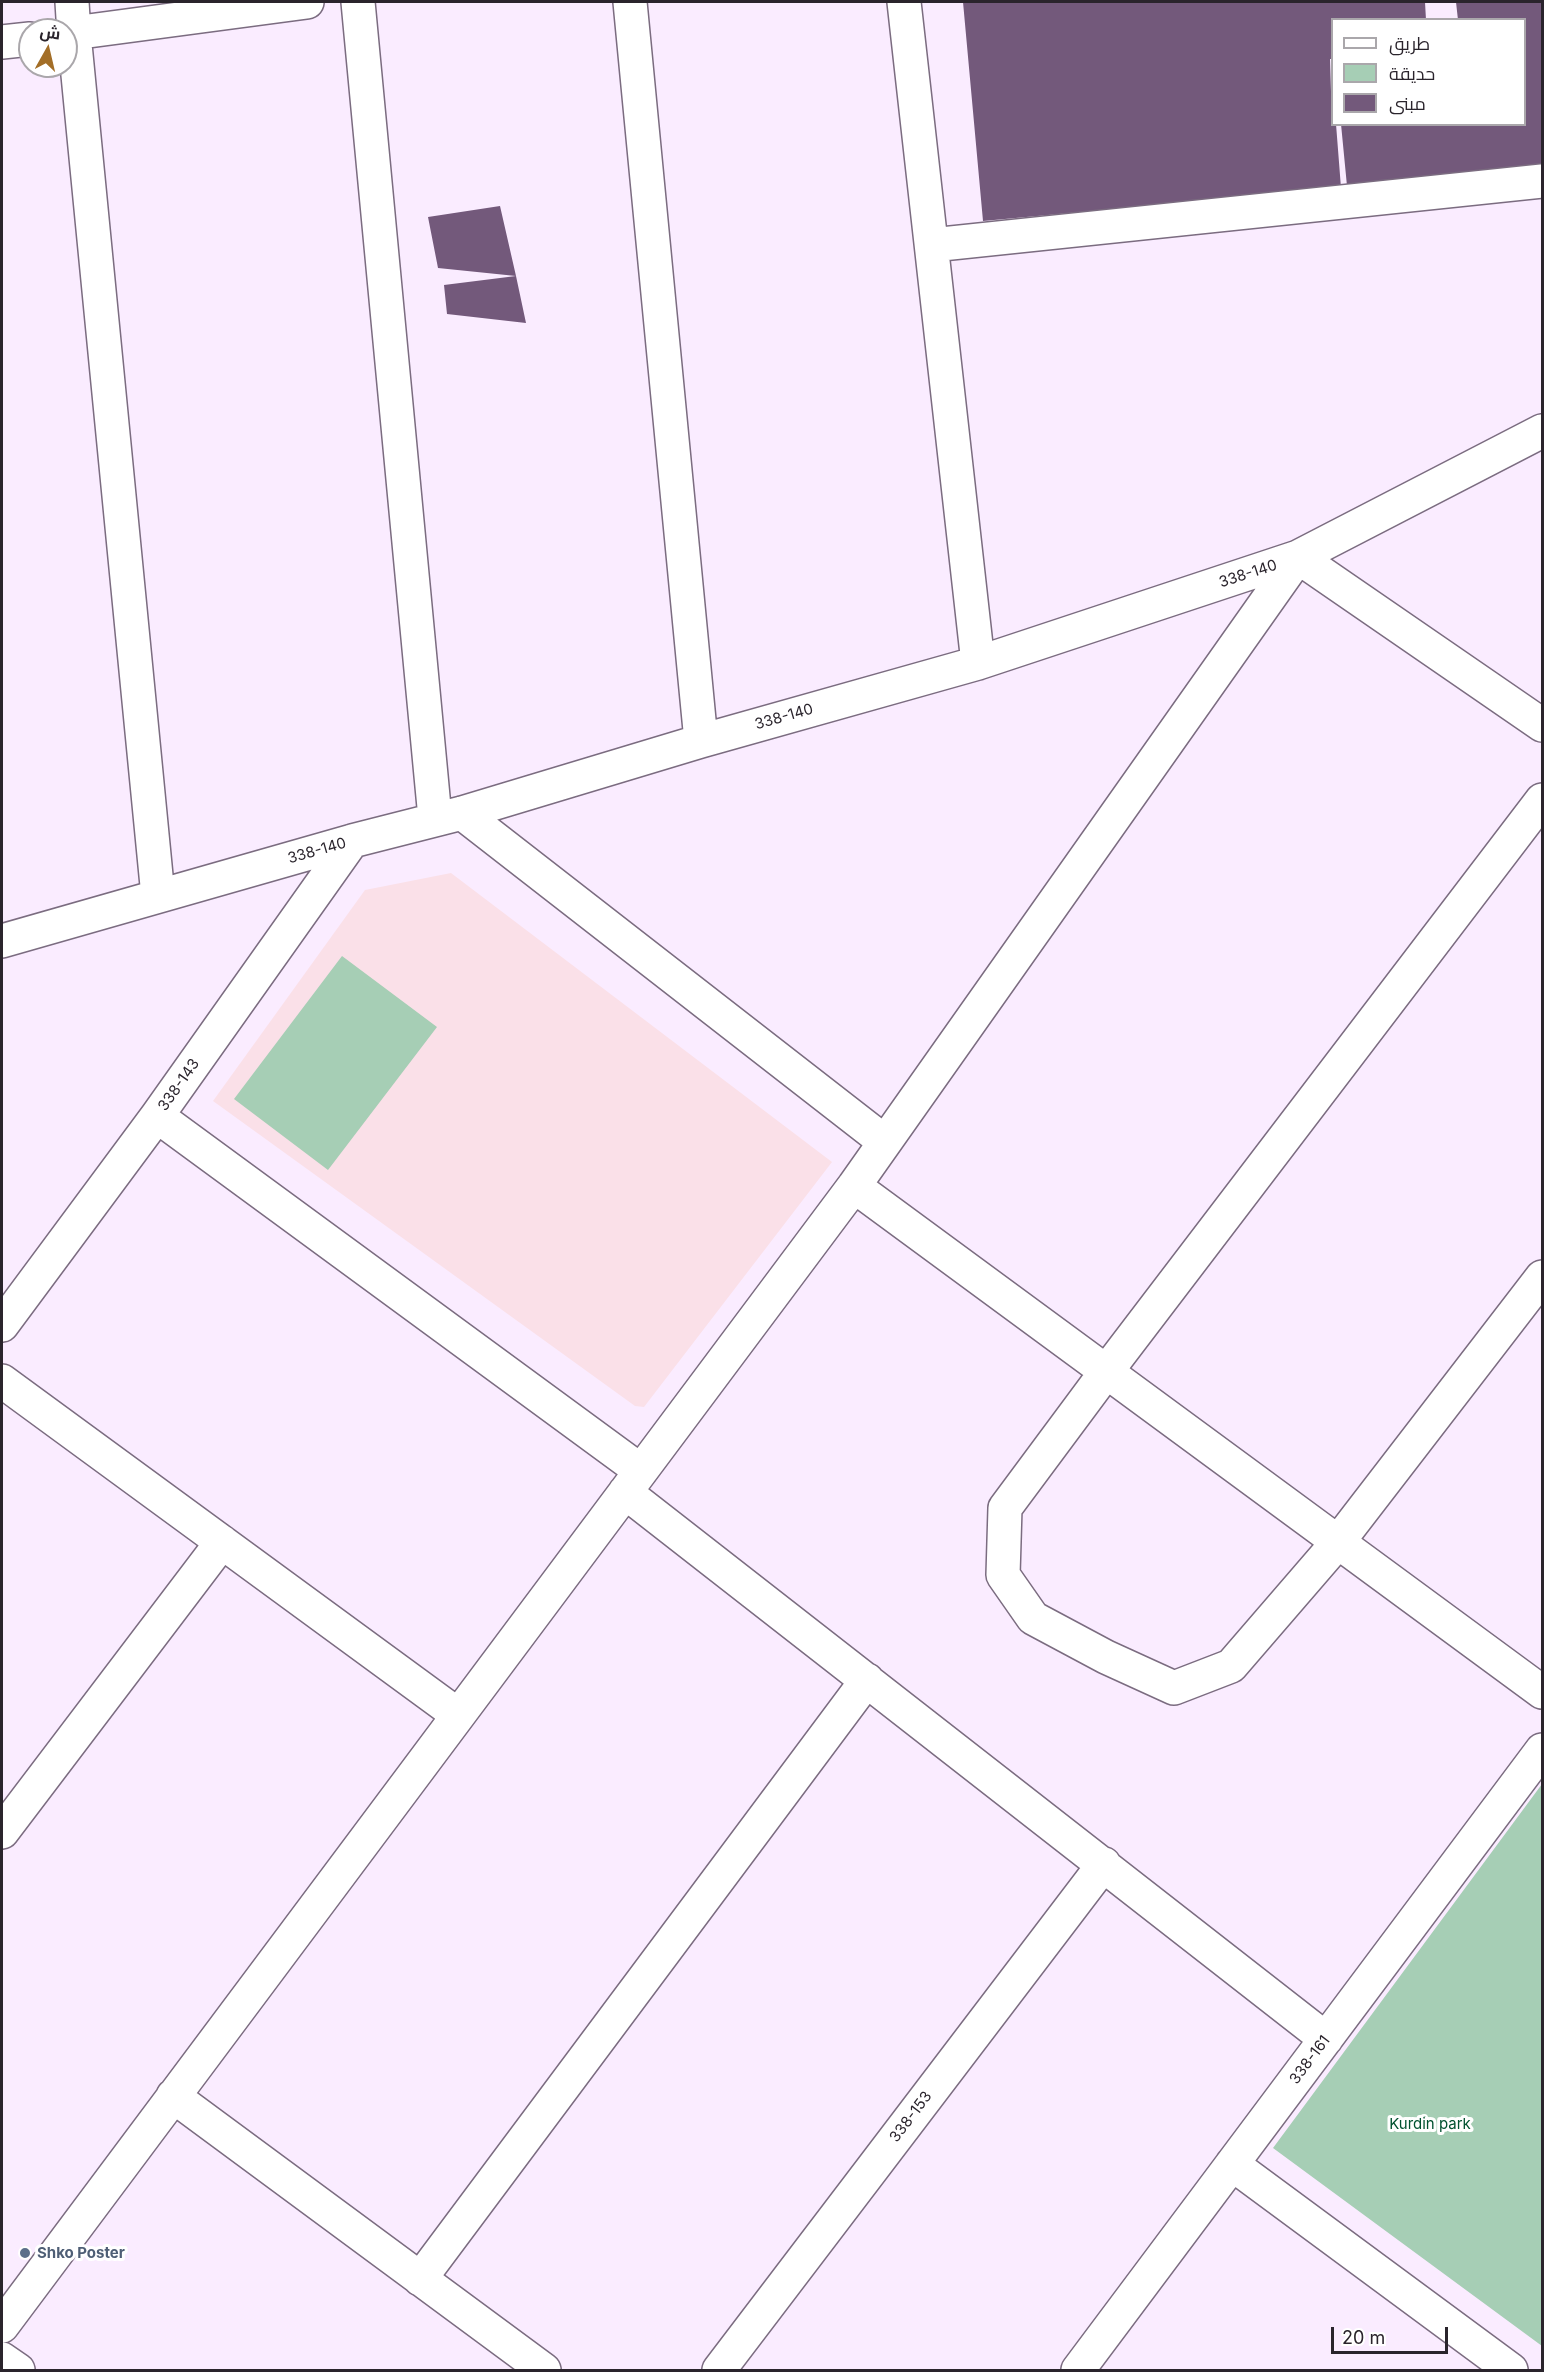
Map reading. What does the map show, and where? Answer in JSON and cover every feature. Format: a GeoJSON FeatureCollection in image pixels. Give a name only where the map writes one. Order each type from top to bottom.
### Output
{"type":"FeatureCollection","features":[{"type":"Feature","properties":{"kind":"street"},"geometry":{"type":"LineString","coordinates":[[71,18],[72,2]]}},
{"type":"Feature","properties":{"kind":"street"},"geometry":{"type":"LineString","coordinates":[[78,33],[307,2]]}},
{"type":"Feature","properties":{"kind":"street"},"geometry":{"type":"LineString","coordinates":[[358,2],[448,815],[885,1142]]}},
{"type":"Feature","properties":{"kind":"street"},"geometry":{"type":"LineString","coordinates":[[630,2],[701,741]]}},
{"type":"Feature","properties":{"kind":"street"},"geometry":{"type":"LineString","coordinates":[[904,2],[978,663]]}},
{"type":"Feature","properties":{"kind":"street"},"geometry":{"type":"LineString","coordinates":[[2,42],[18,40]]}},
{"type":"Feature","properties":{"kind":"street"},"geometry":{"type":"LineString","coordinates":[[74,78],[158,896]]}},
{"type":"Feature","properties":{"kind":"street"},"geometry":{"type":"LineString","coordinates":[[932,245],[1542,181]]}},
{"type":"Feature","properties":{"kind":"street","name":"338-140"},"geometry":{"type":"LineString","coordinates":[[2,941],[978,663],[1298,558],[1542,431]]}},
{"type":"Feature","properties":{"kind":"street"},"geometry":{"type":"LineString","coordinates":[[2,2326],[854,1186],[1298,558],[1542,725]]}},
{"type":"Feature","properties":{"kind":"street"},"geometry":{"type":"LineString","coordinates":[[1542,800],[1005,1508],[1003,1575],[1034,1618],[1106,1657],[1174,1688],[1231,1666],[1338,1542],[1542,1276]]}},
{"type":"Feature","properties":{"kind":"street","name":"338-143"},"geometry":{"type":"LineString","coordinates":[[2,1326],[157,1116],[352,841]]}},
{"type":"Feature","properties":{"kind":"street"},"geometry":{"type":"LineString","coordinates":[[157,1116],[633,1482],[867,1680],[1326,2039]]}},
{"type":"Feature","properties":{"kind":"street"},"geometry":{"type":"LineString","coordinates":[[854,1186],[1542,1692]]}},
{"type":"Feature","properties":{"kind":"street"},"geometry":{"type":"LineString","coordinates":[[2,1380],[458,1716]]}},
{"type":"Feature","properties":{"kind":"street"},"geometry":{"type":"LineString","coordinates":[[2,1832],[222,1542]]}},
{"type":"Feature","properties":{"kind":"street"},"geometry":{"type":"LineString","coordinates":[[420,2279],[867,1680]]}},
{"type":"Feature","properties":{"kind":"street","name":"338-161"},"geometry":{"type":"LineString","coordinates":[[1078,2370],[1542,1750]]}},
{"type":"Feature","properties":{"kind":"street","name":"338-153"},"geometry":{"type":"LineString","coordinates":[[719,2370],[1104,1864]]}},
{"type":"Feature","properties":{"kind":"street"},"geometry":{"type":"LineString","coordinates":[[173,2096],[544,2370]]}},
{"type":"Feature","properties":{"kind":"street"},"geometry":{"type":"LineString","coordinates":[[1232,2164],[1510,2370]]}},
{"type":"Feature","properties":{"kind":"street"},"geometry":{"type":"LineString","coordinates":[[2,2359],[18,2370]]}},
{"type":"Feature","properties":{"kind":"shaded area"},"geometry":{"type":"Polygon","coordinates":[[[451,873],[832,1162],[644,1407],[635,1406],[213,1101],[365,890],[451,873]]]}},
{"type":"Feature","properties":{"kind":"green space"},"geometry":{"type":"Polygon","coordinates":[[[342,956],[437,1027],[328,1170],[234,1099],[342,956]]]}},
{"type":"Feature","properties":{"kind":"green space","name":"Kurdin park"},"geometry":{"type":"Polygon","coordinates":[[[1542,1784],[1542,2346],[1273,2148],[1542,1784]]]}},
{"type":"Feature","properties":{"kind":"building"},"geometry":{"type":"Polygon","coordinates":[[[963,2],[1425,2],[1426,18],[1331,18],[1331,126],[1336,126],[1341,188],[983,221],[963,2]]]}},
{"type":"Feature","properties":{"kind":"building"},"geometry":{"type":"Polygon","coordinates":[[[1456,2],[1542,2],[1542,169],[1347,186],[1341,126],[1526,126],[1526,18],[1458,18],[1456,2]]]}},
{"type":"Feature","properties":{"kind":"building"},"geometry":{"type":"Polygon","coordinates":[[[500,206],[516,276],[438,268],[428,217],[500,206]]]}},
{"type":"Feature","properties":{"kind":"building"},"geometry":{"type":"Polygon","coordinates":[[[516,276],[526,323],[447,314],[444,285],[516,276]]]}},
{"type":"Feature","properties":{"kind":"place","name":"Shko Poster"},"geometry":{"type":"Point","coordinates":[25,2253]}}]}
